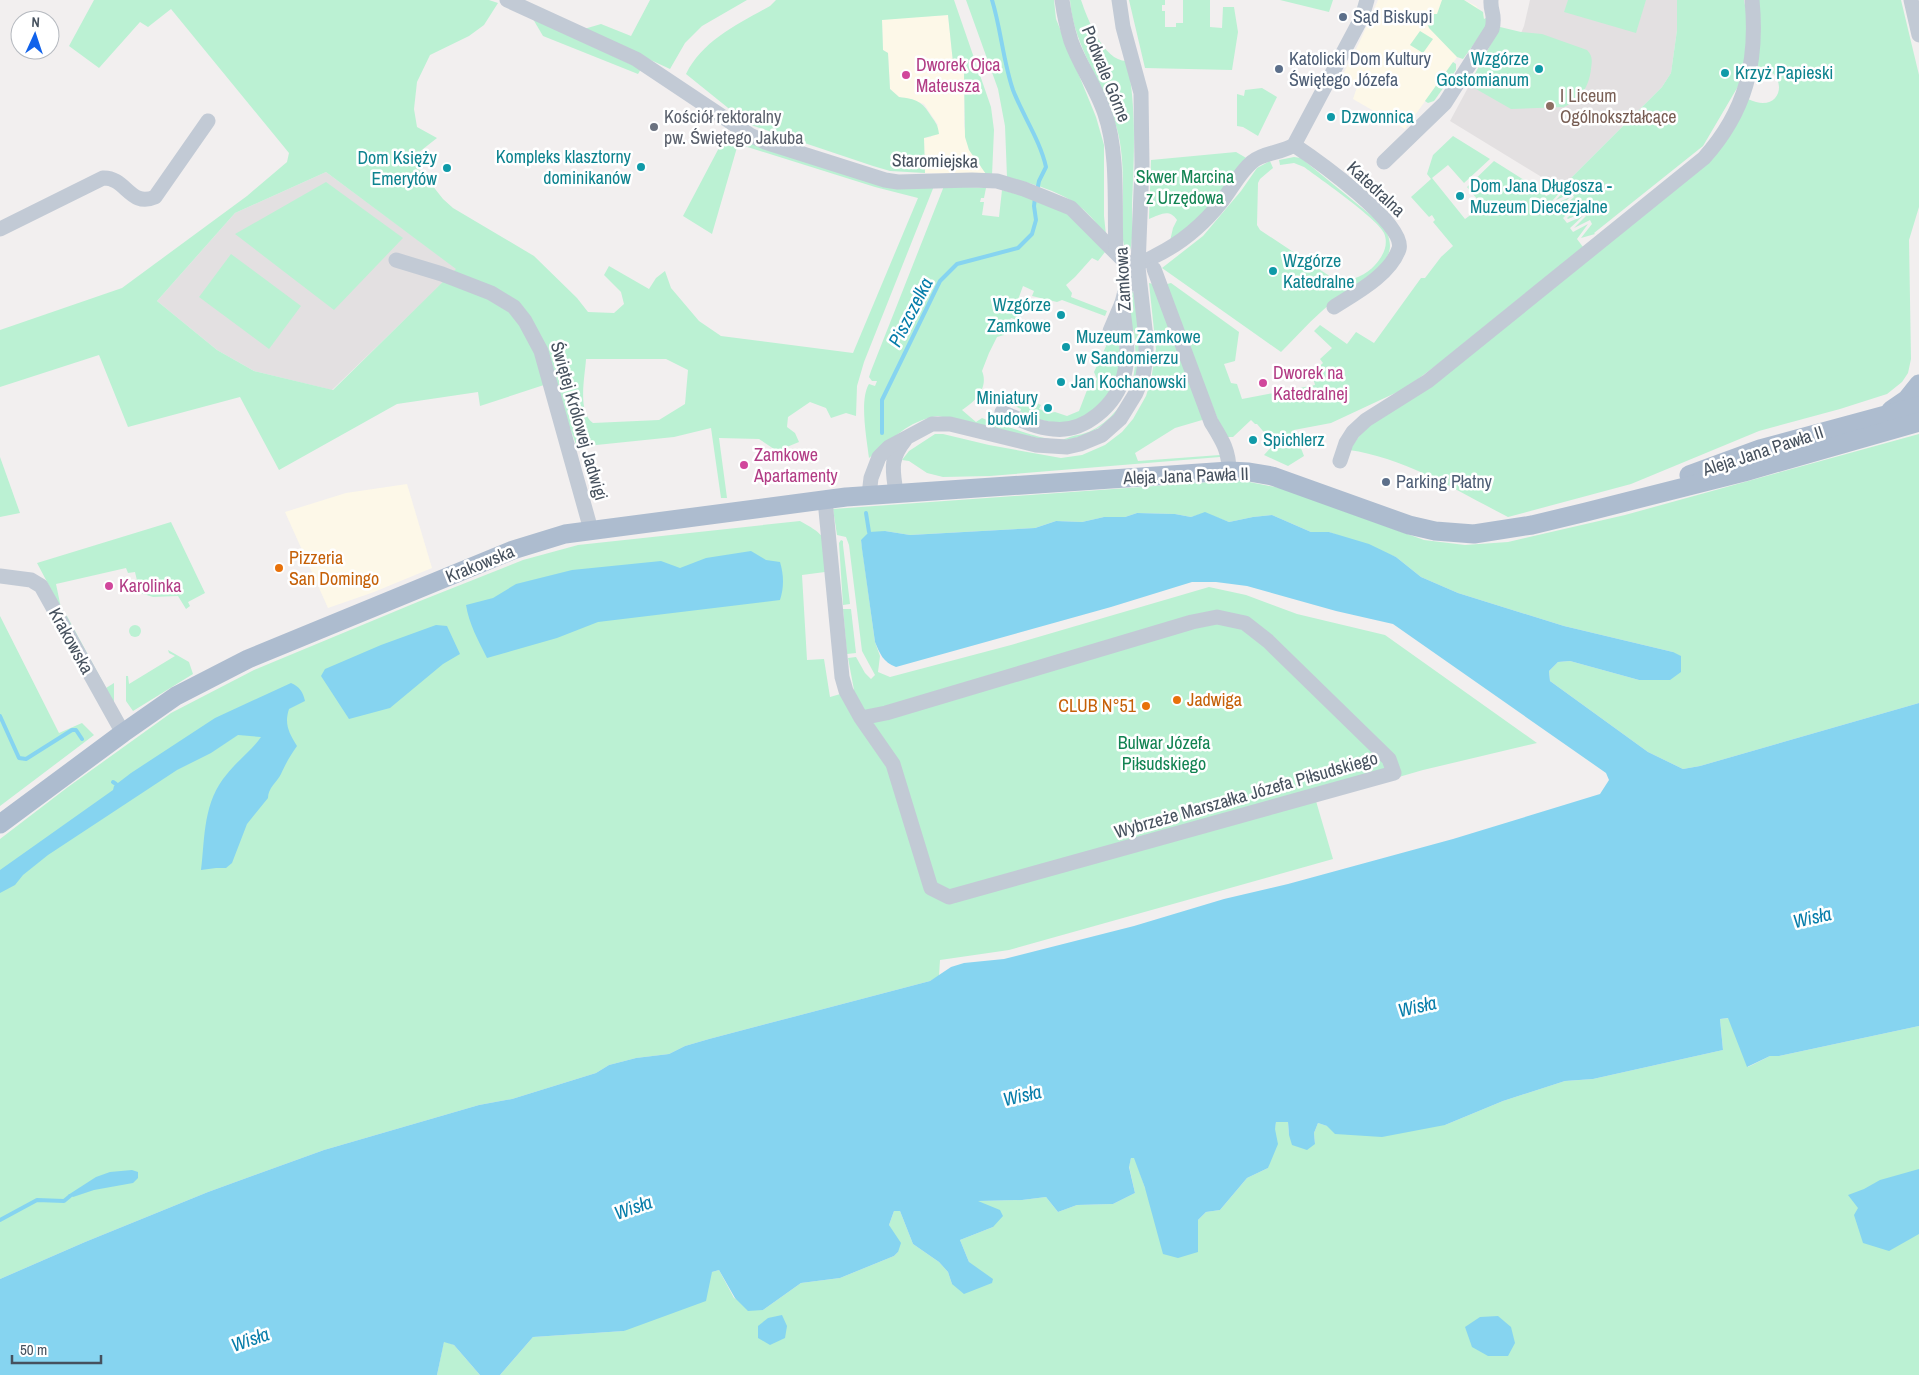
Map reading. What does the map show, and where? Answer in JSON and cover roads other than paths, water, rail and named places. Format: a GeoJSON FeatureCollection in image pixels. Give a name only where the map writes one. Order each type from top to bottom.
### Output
{"type":"FeatureCollection","features":[{"type":"Feature","properties":{"kind":"main road"},"geometry":{"type":"LineString","coordinates":[[1883,415],[1907,399],[1919,384]]}},
{"type":"Feature","properties":{"kind":"main road","name":"Aleja Jana Pawła II"},"geometry":{"type":"LineString","coordinates":[[1611,505],[1760,449],[1919,406]]}},
{"type":"Feature","properties":{"kind":"main road","name":"Aleja Jana Pawła II"},"geometry":{"type":"LineString","coordinates":[[870,495],[1229,471],[1250,472],[1272,476],[1410,525],[1435,531],[1474,534],[1532,525],[1744,472],[1919,422]]}},
{"type":"Feature","properties":{"kind":"main road","name":"Krakowska"},"geometry":{"type":"LineString","coordinates":[[0,824],[176,696],[248,658],[513,550],[565,534],[870,495]]}},
{"type":"Feature","properties":{"kind":"street","name":"Staromiejska"},"geometry":{"type":"LineString","coordinates":[[506,0],[636,59],[736,127],[765,142],[886,180],[898,182],[998,181],[1044,196],[1071,208],[1138,271]]}},
{"type":"Feature","properties":{"kind":"street","name":"Podwale Górne"},"geometry":{"type":"LineString","coordinates":[[1062,0],[1066,24],[1072,42],[1106,114],[1110,131],[1113,154],[1116,252]]}},
{"type":"Feature","properties":{"kind":"street","name":"Zamkowa"},"geometry":{"type":"LineString","coordinates":[[870,495],[871,478],[879,456],[889,447],[932,424],[940,423],[1052,447],[1080,444],[1102,435],[1120,419],[1136,394],[1143,376],[1146,338],[1138,271],[1142,165],[1141,93],[1123,27],[1119,0]]}},
{"type":"Feature","properties":{"kind":"street"},"geometry":{"type":"LineString","coordinates":[[1110,331],[1122,303],[1126,287],[1138,271],[1196,230],[1253,161],[1294,145],[1362,17],[1367,0]]}},
{"type":"Feature","properties":{"kind":"street"},"geometry":{"type":"LineString","coordinates":[[1384,162],[1445,103],[1492,29],[1494,17],[1490,0]]}},
{"type":"Feature","properties":{"kind":"street"},"geometry":{"type":"LineString","coordinates":[[1340,461],[1346,443],[1353,432],[1366,420],[1428,380],[1474,345],[1704,158],[1714,147],[1736,112],[1752,64],[1754,42],[1752,0]]}},
{"type":"Feature","properties":{"kind":"street"},"geometry":{"type":"LineString","coordinates":[[1911,0],[1919,35]]}},
{"type":"Feature","properties":{"kind":"street"},"geometry":{"type":"LineString","coordinates":[[0,230],[103,178],[116,180],[139,200],[144,201],[155,197],[208,121]]}},
{"type":"Feature","properties":{"kind":"street","name":"Katedralna"},"geometry":{"type":"LineString","coordinates":[[1294,145],[1355,190],[1393,229],[1400,242],[1396,256],[1371,284],[1334,307]]}},
{"type":"Feature","properties":{"kind":"street","name":"Świętej Królowej Jadwigi"},"geometry":{"type":"LineString","coordinates":[[396,260],[442,274],[491,293],[514,308],[525,321],[541,350],[591,530]]}},
{"type":"Feature","properties":{"kind":"street"},"geometry":{"type":"LineString","coordinates":[[1154,269],[1211,422],[1225,444],[1229,460],[1229,471]]}},
{"type":"Feature","properties":{"kind":"street"},"geometry":{"type":"LineString","coordinates":[[1002,412],[1044,428],[1058,430],[1078,425],[1100,413],[1120,387],[1124,375],[1126,354],[1122,303]]}},
{"type":"Feature","properties":{"kind":"street"},"geometry":{"type":"LineString","coordinates":[[896,493],[894,458],[909,435]]}},
{"type":"Feature","properties":{"kind":"street","name":"Wybrzeże Marszałka Józefa Piłsudskiego"},"geometry":{"type":"LineString","coordinates":[[826,500],[842,677],[846,691],[861,718],[893,764],[932,888],[949,897],[1394,773],[1389,759],[1268,641],[1245,623],[1217,618],[1192,622],[886,713],[861,718]]}},
{"type":"Feature","properties":{"kind":"street","name":"Krakowska"},"geometry":{"type":"LineString","coordinates":[[0,576],[31,580],[41,586],[123,733]]}},
{"type":"Feature","properties":{"kind":"water","name":"Wisła"},"geometry":{"type":"Polygon","coordinates":[[[1205,512],[1229,522],[1272,515],[1311,532],[1329,532],[1369,544],[1396,557],[1421,577],[1458,593],[1564,626],[1673,652],[1681,656],[1681,672],[1670,680],[1639,680],[1570,661],[1558,662],[1549,671],[1550,681],[1648,752],[1683,769],[1700,766],[1919,703],[1919,1026],[1779,1056],[1770,1056],[1747,1067],[1728,1018],[1720,1019],[1723,1050],[1593,1079],[1565,1081],[1503,1101],[1445,1125],[1382,1137],[1335,1134],[1327,1126],[1318,1123],[1314,1133],[1315,1144],[1307,1150],[1292,1145],[1288,1122],[1276,1122],[1275,1129],[1278,1144],[1268,1168],[1247,1178],[1220,1210],[1206,1212],[1198,1220],[1198,1252],[1178,1258],[1163,1254],[1145,1188],[1134,1158],[1131,1158],[1129,1167],[1135,1193],[1113,1204],[1077,1205],[1058,1212],[1046,1197],[1022,1200],[978,1201],[1000,1210],[1003,1216],[993,1227],[960,1240],[969,1262],[993,1279],[992,1283],[964,1294],[952,1284],[948,1272],[939,1262],[913,1244],[900,1211],[894,1211],[889,1225],[901,1243],[898,1252],[894,1256],[840,1278],[801,1283],[763,1310],[748,1311],[735,1298],[719,1270],[712,1272],[706,1301],[624,1331],[533,1337],[500,1375],[480,1375],[454,1345],[444,1342],[437,1375],[0,1375],[0,1279],[208,1192],[324,1150],[479,1105],[512,1099],[596,1073],[609,1065],[636,1058],[669,1054],[685,1046],[709,1039],[930,981],[951,967],[964,963],[1004,959],[1134,926],[1224,899],[1288,884],[1453,839],[1600,794],[1609,780],[1606,773],[1393,624],[1336,611],[1247,586],[1216,582],[1192,582],[1111,607],[896,667],[885,660],[875,642],[861,540],[869,532],[885,531],[910,535],[1035,528],[1056,521],[1082,522],[1104,517],[1125,517],[1137,513],[1175,514],[1191,517],[1205,512]]]}},
{"type":"Feature","properties":{"kind":"water"},"geometry":{"type":"Polygon","coordinates":[[[751,551],[766,560],[780,562],[783,581],[780,600],[598,622],[557,638],[487,658],[474,632],[467,612],[466,605],[493,598],[516,584],[572,570],[661,561],[680,568],[706,558],[751,551]]]}},
{"type":"Feature","properties":{"kind":"water"},"geometry":{"type":"Polygon","coordinates":[[[436,625],[447,626],[460,654],[443,664],[390,708],[349,719],[321,676],[325,669],[381,645],[436,625]]]}},
{"type":"Feature","properties":{"kind":"water"},"geometry":{"type":"Polygon","coordinates":[[[291,683],[301,690],[305,701],[289,709],[287,719],[288,728],[297,746],[271,788],[268,798],[247,824],[232,863],[226,868],[201,870],[209,808],[213,796],[227,774],[261,737],[238,735],[211,753],[177,770],[48,855],[23,875],[15,885],[0,893],[0,870],[113,790],[114,786],[131,773],[215,718],[291,683]]]}},
{"type":"Feature","properties":{"kind":"water"},"geometry":{"type":"Polygon","coordinates":[[[1919,1169],[1919,1234],[1889,1251],[1863,1243],[1854,1215],[1858,1208],[1848,1195],[1880,1180],[1919,1169]]]}},
{"type":"Feature","properties":{"kind":"water"},"geometry":{"type":"Polygon","coordinates":[[[132,1170],[138,1172],[138,1178],[133,1183],[94,1190],[73,1197],[68,1195],[96,1177],[110,1172],[132,1170]]]}},
{"type":"Feature","properties":{"kind":"water"},"geometry":{"type":"Polygon","coordinates":[[[782,1315],[787,1326],[785,1338],[770,1345],[758,1338],[758,1326],[768,1318],[782,1315]]]}},
{"type":"Feature","properties":{"kind":"water"},"geometry":{"type":"Polygon","coordinates":[[[1498,1316],[1511,1327],[1515,1343],[1508,1356],[1488,1356],[1472,1347],[1465,1327],[1480,1317],[1498,1316]]]}},
{"type":"Feature","properties":{"kind":"waterway","name":"Piszczelka"},"geometry":{"type":"LineString","coordinates":[[992,0],[1013,90],[1040,147],[1046,167],[1039,181],[1037,191]]}},
{"type":"Feature","properties":{"kind":"waterway","name":"Piszczelka"},"geometry":{"type":"LineString","coordinates":[[882,433],[882,400],[940,281],[957,264],[1018,248],[1032,234],[1036,220],[1035,198]]}},
{"type":"Feature","properties":{"kind":"waterway","name":"Piszczelka"},"geometry":{"type":"LineString","coordinates":[[866,513],[869,532]]}},
{"type":"Feature","properties":{"kind":"waterway"},"geometry":{"type":"LineString","coordinates":[[0,716],[19,758],[26,759],[72,730],[76,730],[82,739]]}},
{"type":"Feature","properties":{"kind":"waterway"},"geometry":{"type":"LineString","coordinates":[[0,1220],[37,1200],[64,1201],[70,1196]]}},
{"type":"Feature","properties":{"kind":"place","name":"Sąd Biskupi"},"geometry":{"type":"Point","coordinates":[1343,17]}},
{"type":"Feature","properties":{"kind":"place","name":"Katolicki Dom Kultury Świętego Józefa"},"geometry":{"type":"Point","coordinates":[1279,69]}},
{"type":"Feature","properties":{"kind":"place","name":"Wzgórze Gostomianum"},"geometry":{"type":"Point","coordinates":[1539,69]}},
{"type":"Feature","properties":{"kind":"place","name":"Krzyż Papieski"},"geometry":{"type":"Point","coordinates":[1725,73]}},
{"type":"Feature","properties":{"kind":"place","name":"Dworek Ojca Mateusza"},"geometry":{"type":"Point","coordinates":[906,75]}},
{"type":"Feature","properties":{"kind":"place","name":"I Liceum Ogólnokształcące"},"geometry":{"type":"Point","coordinates":[1550,106]}},
{"type":"Feature","properties":{"kind":"place","name":"Dzwonnica"},"geometry":{"type":"Point","coordinates":[1331,117]}},
{"type":"Feature","properties":{"kind":"place","name":"Kościół rektoralny pw. Świętego Jakuba"},"geometry":{"type":"Point","coordinates":[654,127]}},
{"type":"Feature","properties":{"kind":"place","name":"Kompleks klasztorny dominikanów"},"geometry":{"type":"Point","coordinates":[641,167]}},
{"type":"Feature","properties":{"kind":"place","name":"Dom Księży Emerytów"},"geometry":{"type":"Point","coordinates":[447,168]}},
{"type":"Feature","properties":{"kind":"place","name":"Dom Jana Długosza - Muzeum Diecezjalne"},"geometry":{"type":"Point","coordinates":[1460,196]}},
{"type":"Feature","properties":{"kind":"place","name":"Wzgórze Katedralne"},"geometry":{"type":"Point","coordinates":[1273,271]}},
{"type":"Feature","properties":{"kind":"place","name":"Wzgórze Zamkowe"},"geometry":{"type":"Point","coordinates":[1061,315]}},
{"type":"Feature","properties":{"kind":"place","name":"Muzeum Zamkowe w Sandomierzu"},"geometry":{"type":"Point","coordinates":[1066,347]}},
{"type":"Feature","properties":{"kind":"place","name":"Jan Kochanowski"},"geometry":{"type":"Point","coordinates":[1061,382]}},
{"type":"Feature","properties":{"kind":"place","name":"Dworek na Katedralnej"},"geometry":{"type":"Point","coordinates":[1263,383]}},
{"type":"Feature","properties":{"kind":"place","name":"Miniatury budowli"},"geometry":{"type":"Point","coordinates":[1048,408]}},
{"type":"Feature","properties":{"kind":"place","name":"Spichlerz"},"geometry":{"type":"Point","coordinates":[1253,440]}},
{"type":"Feature","properties":{"kind":"place","name":"Zamkowe Apartamenty"},"geometry":{"type":"Point","coordinates":[744,465]}},
{"type":"Feature","properties":{"kind":"place","name":"Parking Płatny"},"geometry":{"type":"Point","coordinates":[1386,482]}},
{"type":"Feature","properties":{"kind":"place","name":"Pizzeria San Domingo"},"geometry":{"type":"Point","coordinates":[279,568]}},
{"type":"Feature","properties":{"kind":"place","name":"Karolinka"},"geometry":{"type":"Point","coordinates":[109,586]}},
{"type":"Feature","properties":{"kind":"place","name":"Jadwiga"},"geometry":{"type":"Point","coordinates":[1177,700]}},
{"type":"Feature","properties":{"kind":"place","name":"CLUB N°51"},"geometry":{"type":"Point","coordinates":[1146,706]}},
{"type":"Feature","properties":{"kind":"park label","name":"Skwer Marcina z Urzędowa"},"geometry":{"type":"Point","coordinates":[1185,187]}},
{"type":"Feature","properties":{"kind":"park label","name":"Bulwar Józefa Piłsudskiego"},"geometry":{"type":"Point","coordinates":[1164,753]}}]}
